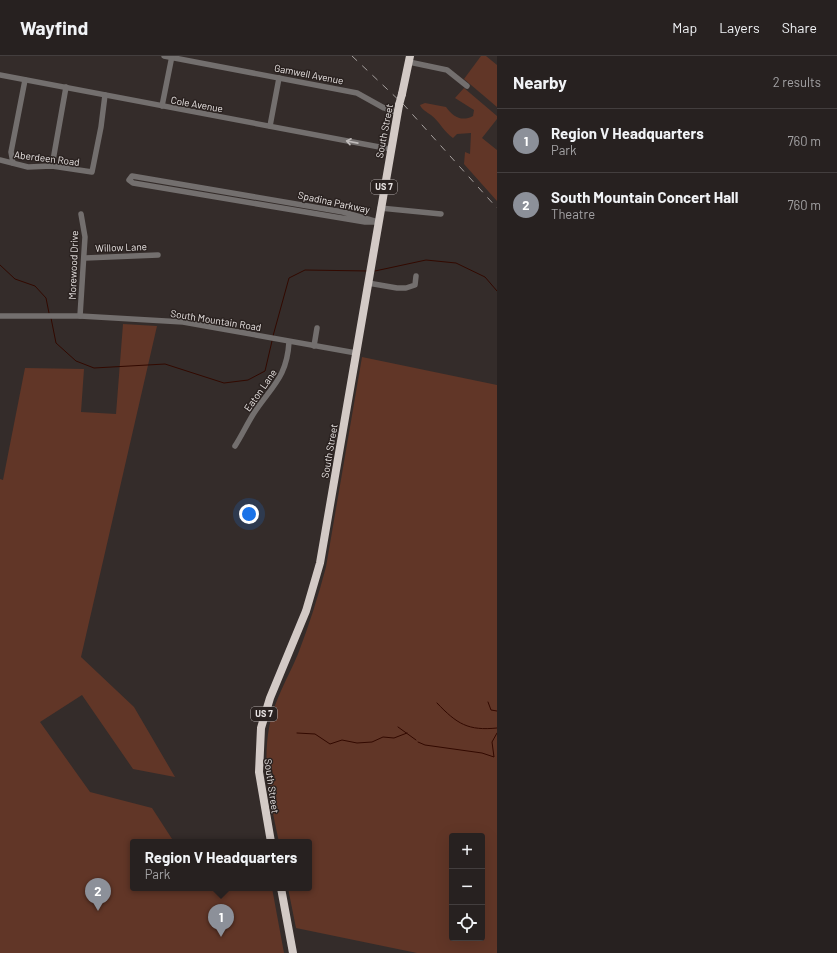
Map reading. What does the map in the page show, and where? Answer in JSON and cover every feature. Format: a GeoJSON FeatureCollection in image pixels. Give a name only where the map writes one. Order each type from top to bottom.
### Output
{"type":"FeatureCollection","features":[{"type":"Feature","properties":{"kind":"highway","name":"South Street"},"geometry":{"type":"LineString","coordinates":[[270,839],[259,772],[261,728],[270,698],[299,629],[316,581],[390,149],[410,59]]}},
{"type":"Feature","properties":{"kind":"highway"},"geometry":{"type":"LineString","coordinates":[[281,891],[293,953]]}},
{"type":"Feature","properties":{"kind":"street","name":"Gamwell Avenue"},"geometry":{"type":"LineString","coordinates":[[164,56],[357,93],[384,108],[398,109]]}},
{"type":"Feature","properties":{"kind":"street"},"geometry":{"type":"LineString","coordinates":[[162,106],[172,57]]}},
{"type":"Feature","properties":{"kind":"street"},"geometry":{"type":"LineString","coordinates":[[410,59],[447,70],[467,86]]}},
{"type":"Feature","properties":{"kind":"street","name":"Cole Avenue"},"geometry":{"type":"LineString","coordinates":[[0,75],[390,149]]}},
{"type":"Feature","properties":{"kind":"street"},"geometry":{"type":"LineString","coordinates":[[270,126],[279,78]]}},
{"type":"Feature","properties":{"kind":"street"},"geometry":{"type":"LineString","coordinates":[[13,163],[11,152],[25,80]]}},
{"type":"Feature","properties":{"kind":"street"},"geometry":{"type":"LineString","coordinates":[[52,166],[66,88]]}},
{"type":"Feature","properties":{"kind":"street","name":"Aberdeen Road"},"geometry":{"type":"LineString","coordinates":[[0,160],[28,167],[52,166],[92,172],[101,127],[105,95]]}},
{"type":"Feature","properties":{"kind":"street","name":"Spadina Parkway"},"geometry":{"type":"LineString","coordinates":[[132,176],[307,205],[365,216],[378,222],[370,223],[130,183],[129,178],[132,176]]}},
{"type":"Feature","properties":{"kind":"street"},"geometry":{"type":"LineString","coordinates":[[247,202],[248,195]]}},
{"type":"Feature","properties":{"kind":"street"},"geometry":{"type":"LineString","coordinates":[[305,212],[307,205]]}},
{"type":"Feature","properties":{"kind":"street"},"geometry":{"type":"LineString","coordinates":[[380,208],[441,214]]}},
{"type":"Feature","properties":{"kind":"street","name":"Morewood Drive"},"geometry":{"type":"LineString","coordinates":[[80,316],[86,231],[81,214]]}},
{"type":"Feature","properties":{"kind":"street","name":"Willow Lane"},"geometry":{"type":"LineString","coordinates":[[84,258],[158,255]]}},
{"type":"Feature","properties":{"kind":"street"},"geometry":{"type":"LineString","coordinates":[[368,283],[406,288],[415,285],[416,276]]}},
{"type":"Feature","properties":{"kind":"street","name":"South Mountain Road"},"geometry":{"type":"LineString","coordinates":[[0,316],[80,316],[183,322],[356,353]]}},
{"type":"Feature","properties":{"kind":"street"},"geometry":{"type":"LineString","coordinates":[[314,346],[316,328]]}},
{"type":"Feature","properties":{"kind":"street","name":"Eaton Lane"},"geometry":{"type":"LineString","coordinates":[[235,446],[253,414],[284,371],[290,342]]}},
{"type":"Feature","properties":{"kind":"shaded area"},"geometry":{"type":"Polygon","coordinates":[[[481,56],[486,56],[497,65],[497,107],[464,79],[481,56]]]}},
{"type":"Feature","properties":{"kind":"shaded area"},"geometry":{"type":"Polygon","coordinates":[[[464,88],[497,116],[497,119],[482,138],[497,150],[497,201],[464,164],[465,152],[470,154],[471,133],[457,134],[453,138],[434,118],[423,110],[420,105],[425,103],[446,107],[458,118],[469,118],[473,116],[474,110],[455,98],[464,88]]]}},
{"type":"Feature","properties":{"kind":"shaded area"},"geometry":{"type":"Polygon","coordinates":[[[123,324],[157,326],[81,657],[134,707],[175,777],[133,769],[82,695],[40,722],[90,792],[152,808],[172,839],[130,839],[130,891],[273,891],[284,953],[0,953],[0,479],[3,480],[25,368],[84,369],[81,412],[116,414],[123,324]]]}},
{"type":"Feature","properties":{"kind":"shaded area"},"geometry":{"type":"Polygon","coordinates":[[[362,357],[497,385],[497,953],[417,953],[296,928],[289,891],[312,891],[312,839],[278,839],[268,785],[266,757],[271,718],[281,690],[302,643],[326,567],[362,357]]]}},
{"type":"Feature","properties":{"kind":"waterway"},"geometry":{"type":"LineString","coordinates":[[375,271],[426,260],[456,263],[485,277],[497,291]]}},
{"type":"Feature","properties":{"kind":"waterway"},"geometry":{"type":"LineString","coordinates":[[0,265],[15,279],[35,286],[46,298],[49,313]]}},
{"type":"Feature","properties":{"kind":"waterway"},"geometry":{"type":"LineString","coordinates":[[273,336],[289,278],[305,270],[368,271]]}},
{"type":"Feature","properties":{"kind":"waterway"},"geometry":{"type":"LineString","coordinates":[[51,318],[56,343],[76,361],[94,368],[165,364],[224,383],[248,380],[265,371],[272,341]]}},
{"type":"Feature","properties":{"kind":"waterway"},"geometry":{"type":"LineString","coordinates":[[488,702],[491,710],[497,711]]}},
{"type":"Feature","properties":{"kind":"waterway"},"geometry":{"type":"LineString","coordinates":[[437,703],[457,721],[471,727],[487,729],[497,728]]}},
{"type":"Feature","properties":{"kind":"waterway"},"geometry":{"type":"LineString","coordinates":[[398,727],[416,740]]}},
{"type":"Feature","properties":{"kind":"waterway"},"geometry":{"type":"LineString","coordinates":[[297,733],[315,734],[330,744],[342,740],[357,743],[372,742],[383,737],[394,738],[407,733]]}},
{"type":"Feature","properties":{"kind":"waterway"},"geometry":{"type":"LineString","coordinates":[[418,742],[425,745],[482,753],[494,757],[492,742],[497,733]]}},
{"type":"Feature","properties":{"kind":"railway"},"geometry":{"type":"LineString","coordinates":[[352,56],[404,105],[497,208]]}},
{"type":"Feature","properties":{"kind":"place","name":"South Mountain Concert Hall"},"geometry":{"type":"Point","coordinates":[98,911]}},
{"type":"Feature","properties":{"kind":"place","name":"Region V Headquarters"},"geometry":{"type":"Point","coordinates":[221,937]}}]}
